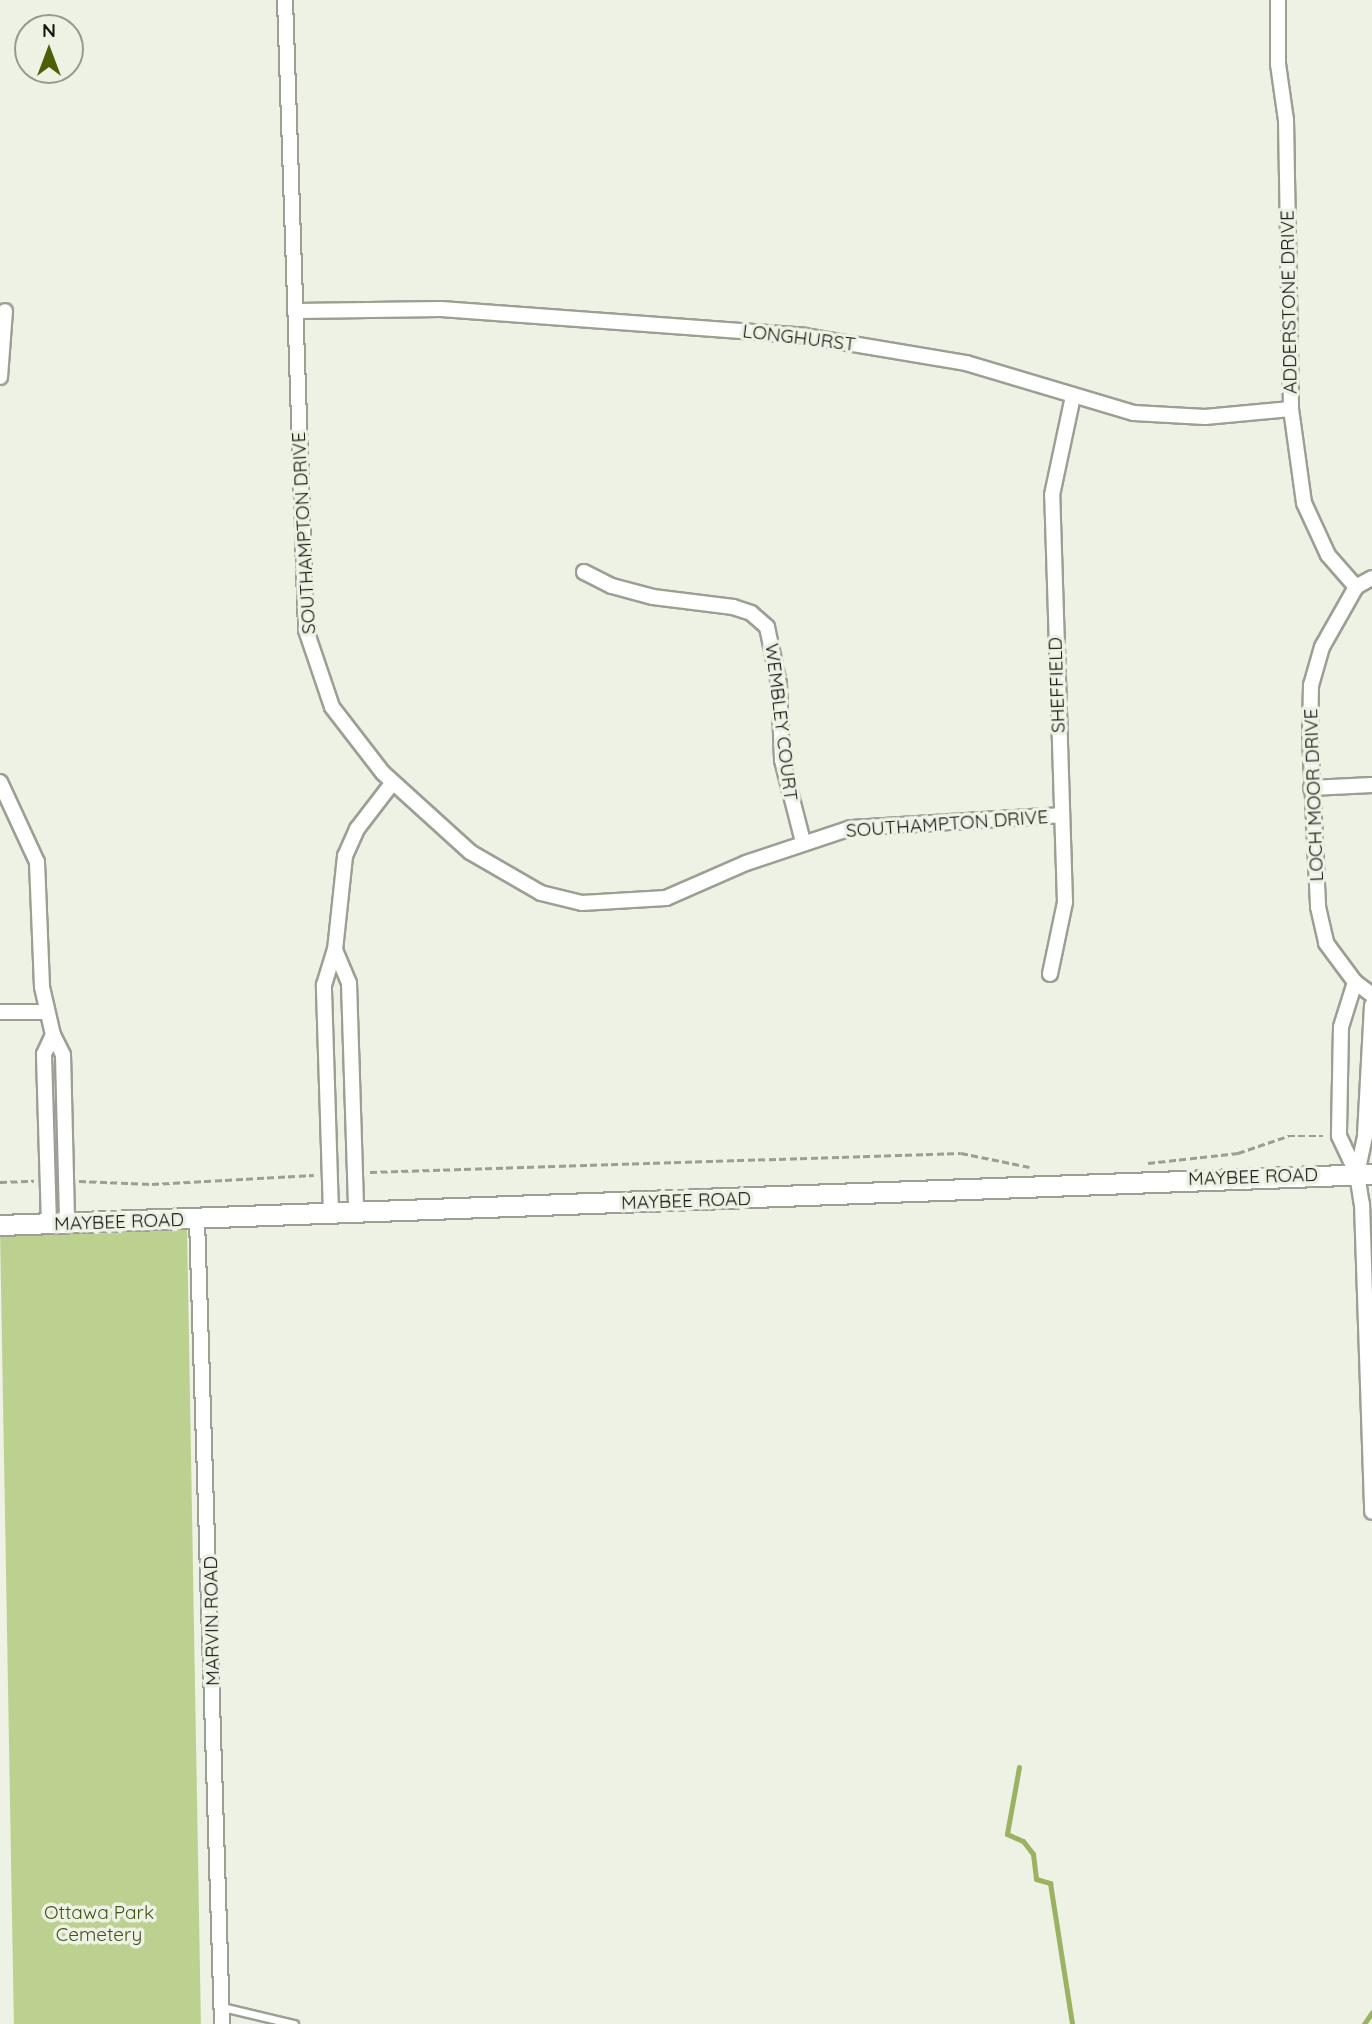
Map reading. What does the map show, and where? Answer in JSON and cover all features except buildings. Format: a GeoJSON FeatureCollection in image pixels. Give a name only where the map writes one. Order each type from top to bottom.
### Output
{"type":"FeatureCollection","features":[{"type":"Feature","properties":{"kind":"main road","name":"MAYBEE ROAD"},"geometry":{"type":"LineString","coordinates":[[0,1225],[1364,1174]]}},
{"type":"Feature","properties":{"kind":"street","name":"SOUTHAMPTON DRIVE"},"geometry":{"type":"LineString","coordinates":[[285,0],[298,311],[306,630],[332,706],[393,782],[470,852],[541,892],[582,903],[666,898],[803,842],[851,828],[1061,816]]}},
{"type":"Feature","properties":{"kind":"street","name":"ADDERSTONE DRIVE"},"geometry":{"type":"LineString","coordinates":[[1278,0],[1278,64],[1286,120],[1291,409],[1304,503],[1328,555],[1356,587]]}},
{"type":"Feature","properties":{"kind":"street","name":"LONGHURST"},"geometry":{"type":"LineString","coordinates":[[298,311],[441,309],[805,336],[966,363],[1073,396],[1166,417],[1291,409]]}},
{"type":"Feature","properties":{"kind":"street"},"geometry":{"type":"LineString","coordinates":[[0,377],[5,311]]}},
{"type":"Feature","properties":{"kind":"street","name":"SHEFFIELD"},"geometry":{"type":"LineString","coordinates":[[1050,974],[1065,902],[1052,495],[1073,396]]}},
{"type":"Feature","properties":{"kind":"street","name":"WEMBLEY COURT"},"geometry":{"type":"LineString","coordinates":[[584,572],[612,586],[653,597],[733,607],[751,613],[767,627],[779,684],[782,760],[803,842]]}},
{"type":"Feature","properties":{"kind":"street"},"geometry":{"type":"LineString","coordinates":[[1356,587],[1372,578]]}},
{"type":"Feature","properties":{"kind":"street","name":"LOCH MOOR DRIVE"},"geometry":{"type":"LineString","coordinates":[[1356,587],[1335,617],[1311,685],[1311,788],[1321,919],[1326,943],[1355,982],[1372,995]]}},
{"type":"Feature","properties":{"kind":"street"},"geometry":{"type":"LineString","coordinates":[[0,782],[37,862],[45,1012],[52,1035],[63,1055],[66,1181],[58,1224]]}},
{"type":"Feature","properties":{"kind":"street"},"geometry":{"type":"LineString","coordinates":[[331,1213],[324,985],[335,950],[345,856],[357,829],[393,782]]}},
{"type":"Feature","properties":{"kind":"street"},"geometry":{"type":"LineString","coordinates":[[1311,788],[1372,785]]}},
{"type":"Feature","properties":{"kind":"street"},"geometry":{"type":"LineString","coordinates":[[335,950],[349,983],[356,1212]]}},
{"type":"Feature","properties":{"kind":"street"},"geometry":{"type":"LineString","coordinates":[[1355,982],[1341,1027],[1339,1136],[1364,1174]]}},
{"type":"Feature","properties":{"kind":"street"},"geometry":{"type":"LineString","coordinates":[[1372,1005],[1366,1056],[1362,1204],[1372,1512]]}},
{"type":"Feature","properties":{"kind":"street"},"geometry":{"type":"LineString","coordinates":[[0,1012],[45,1012]]}},
{"type":"Feature","properties":{"kind":"street"},"geometry":{"type":"LineString","coordinates":[[52,1035],[44,1054],[46,1118],[48,1181],[58,1224]]}},
{"type":"Feature","properties":{"kind":"street"},"geometry":{"type":"LineString","coordinates":[[1339,1055],[1366,1056]]}},
{"type":"Feature","properties":{"kind":"street"},"geometry":{"type":"LineString","coordinates":[[327,1067],[351,1065]]}},
{"type":"Feature","properties":{"kind":"street"},"geometry":{"type":"LineString","coordinates":[[46,1118],[64,1117]]}},
{"type":"Feature","properties":{"kind":"street","name":"MARVIN ROAD"},"geometry":{"type":"LineString","coordinates":[[197,1219],[222,2024]]}},
{"type":"Feature","properties":{"kind":"lane"},"geometry":{"type":"LineString","coordinates":[[222,2007],[294,2024]]}},
{"type":"Feature","properties":{"kind":"path"},"geometry":{"type":"LineString","coordinates":[[1147,1163],[1238,1153],[1288,1136],[1339,1136]]}},
{"type":"Feature","properties":{"kind":"path"},"geometry":{"type":"LineString","coordinates":[[354,1172],[961,1153],[1039,1169]]}},
{"type":"Feature","properties":{"kind":"path"},"geometry":{"type":"LineString","coordinates":[[66,1181],[152,1184],[330,1174]]}},
{"type":"Feature","properties":{"kind":"path"},"geometry":{"type":"LineString","coordinates":[[0,1182],[48,1181]]}},
{"type":"Feature","properties":{"kind":"green space","name":"Ottawa Park Cemetery"},"geometry":{"type":"Polygon","coordinates":[[[187,1227],[201,2024],[14,2024],[0,1230],[187,1227]]]}},
{"type":"Feature","properties":{"kind":"waterway"},"geometry":{"type":"LineString","coordinates":[[1019,1767],[1007,1834],[1023,1841],[1033,1854],[1036,1879],[1050,1883],[1072,2024]]}},
{"type":"Feature","properties":{"kind":"waterway"},"geometry":{"type":"LineString","coordinates":[[1364,2024],[1372,2012]]}}]}
